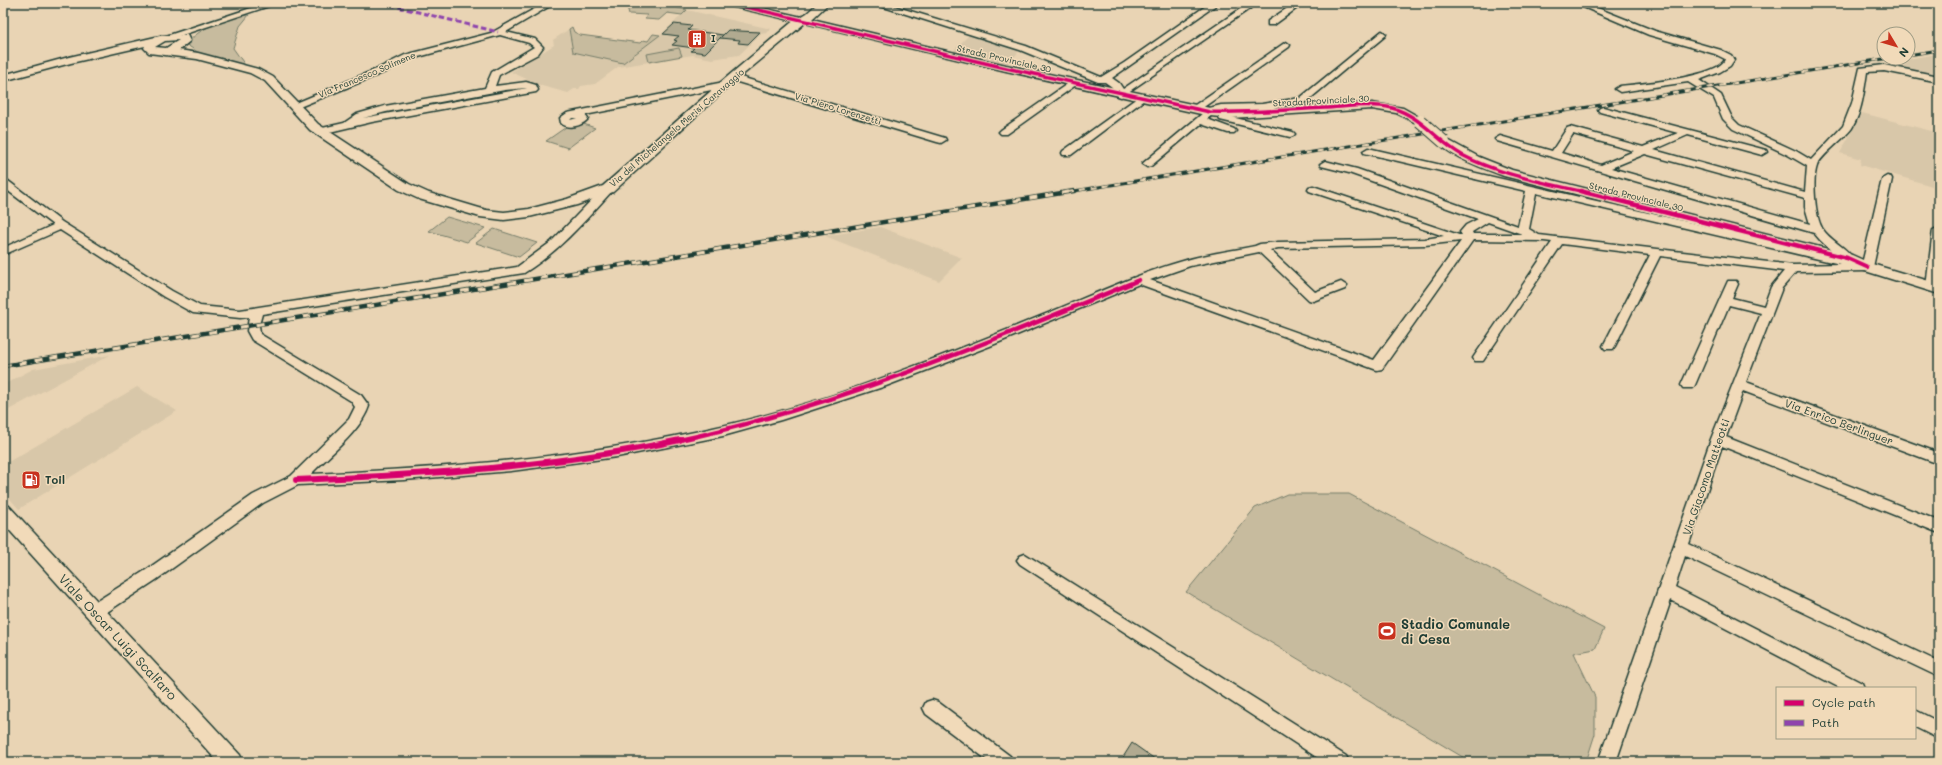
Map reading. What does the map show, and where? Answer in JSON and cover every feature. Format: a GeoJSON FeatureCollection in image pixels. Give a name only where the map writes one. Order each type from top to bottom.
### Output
{"type":"FeatureCollection","features":[{"type":"Feature","properties":{"kind":"street"},"geometry":{"type":"LineString","coordinates":[[3,78],[204,27],[274,3]]}},
{"type":"Feature","properties":{"kind":"street","name":"Via Francesco Solimene"},"geometry":{"type":"LineString","coordinates":[[294,106],[382,70],[408,57],[498,32],[551,3]]}},
{"type":"Feature","properties":{"kind":"street"},"geometry":{"type":"LineString","coordinates":[[729,3],[802,20]]}},
{"type":"Feature","properties":{"kind":"street"},"geometry":{"type":"LineString","coordinates":[[763,11],[774,3]]}},
{"type":"Feature","properties":{"kind":"street"},"geometry":{"type":"LineString","coordinates":[[876,3],[1023,48],[1100,80],[1127,65],[1211,4]]}},
{"type":"Feature","properties":{"kind":"street"},"geometry":{"type":"LineString","coordinates":[[1106,78],[1116,85],[1121,94],[1254,3]]}},
{"type":"Feature","properties":{"kind":"street"},"geometry":{"type":"LineString","coordinates":[[1271,23],[1300,3]]}},
{"type":"Feature","properties":{"kind":"street"},"geometry":{"type":"LineString","coordinates":[[1578,3],[1652,33],[1718,52],[1728,57],[1730,60],[1723,67],[1689,79],[1620,89]]}},
{"type":"Feature","properties":{"kind":"street"},"geometry":{"type":"LineString","coordinates":[[822,6],[820,16],[823,20],[838,28]]}},
{"type":"Feature","properties":{"kind":"street","name":"Via del Michelangelo Merisi Caravaggio"},"geometry":{"type":"LineString","coordinates":[[157,51],[198,56],[254,71],[269,79],[314,127],[383,168],[404,187],[424,196],[485,214],[504,216],[529,214],[565,204],[608,189],[729,82],[802,20],[822,6]]}},
{"type":"Feature","properties":{"kind":"street","name":"Strada Provinciale 30"},"geometry":{"type":"LineString","coordinates":[[802,20],[1169,104],[1206,114],[1372,106],[1399,110],[1420,121],[1444,142],[1461,154],[1482,164],[1508,173],[1847,258],[1867,267],[1935,288]]}},
{"type":"Feature","properties":{"kind":"street"},"geometry":{"type":"LineString","coordinates":[[70,60],[157,51],[184,43],[204,27]]}},
{"type":"Feature","properties":{"kind":"street"},"geometry":{"type":"LineString","coordinates":[[490,87],[495,74],[535,52],[539,47],[532,41],[498,32]]}},
{"type":"Feature","properties":{"kind":"street"},"geometry":{"type":"LineString","coordinates":[[1206,114],[1220,108],[1276,105],[1303,100],[1382,34]]}},
{"type":"Feature","properties":{"kind":"street"},"geometry":{"type":"LineString","coordinates":[[157,51],[149,48],[163,38],[179,36],[185,39],[184,43]]}},
{"type":"Feature","properties":{"kind":"street","name":"Via del Michelangelo Merisi Caravaggio"},"geometry":{"type":"LineString","coordinates":[[184,43],[188,51],[198,56]]}},
{"type":"Feature","properties":{"kind":"street"},"geometry":{"type":"LineString","coordinates":[[1147,164],[1286,45]]}},
{"type":"Feature","properties":{"kind":"street"},"geometry":{"type":"LineString","coordinates":[[1847,258],[1833,248],[1817,230],[1811,217],[1809,196],[1812,165],[1820,155],[1844,132],[1858,100],[1862,70],[1884,68],[1939,79]]}},
{"type":"Feature","properties":{"kind":"street"},"geometry":{"type":"LineString","coordinates":[[1689,79],[1697,82],[1718,97],[1731,123],[1812,165]]}},
{"type":"Feature","properties":{"kind":"street"},"geometry":{"type":"LineString","coordinates":[[577,114],[729,82]]}},
{"type":"Feature","properties":{"kind":"street","name":"Via Piero Lorenzetti"},"geometry":{"type":"LineString","coordinates":[[729,82],[942,140]]}},
{"type":"Feature","properties":{"kind":"street"},"geometry":{"type":"LineString","coordinates":[[1004,132],[1072,83]]}},
{"type":"Feature","properties":{"kind":"street"},"geometry":{"type":"LineString","coordinates":[[321,131],[348,124],[533,90],[533,87],[526,85],[490,87],[385,109],[360,116],[348,124]]}},
{"type":"Feature","properties":{"kind":"street"},"geometry":{"type":"LineString","coordinates":[[1067,153],[1141,98]]}},
{"type":"Feature","properties":{"kind":"street"},"geometry":{"type":"LineString","coordinates":[[1603,110],[1688,132],[1759,156],[1768,142]]}},
{"type":"Feature","properties":{"kind":"street"},"geometry":{"type":"LineString","coordinates":[[1206,114],[1232,131]]}},
{"type":"Feature","properties":{"kind":"street"},"geometry":{"type":"LineString","coordinates":[[1206,114],[1290,134]]}},
{"type":"Feature","properties":{"kind":"street"},"geometry":{"type":"LineString","coordinates":[[1555,155],[1570,130],[1809,196]]}},
{"type":"Feature","properties":{"kind":"street"},"geometry":{"type":"LineString","coordinates":[[1602,168],[1688,132]]}},
{"type":"Feature","properties":{"kind":"street"},"geometry":{"type":"LineString","coordinates":[[1500,139],[1817,230]]}},
{"type":"Feature","properties":{"kind":"street"},"geometry":{"type":"LineString","coordinates":[[1368,151],[1867,267]]}},
{"type":"Feature","properties":{"kind":"street"},"geometry":{"type":"LineString","coordinates":[[1325,164],[1353,171],[1544,238]]}},
{"type":"Feature","properties":{"kind":"street"},"geometry":{"type":"LineString","coordinates":[[1867,267],[1887,179]]}},
{"type":"Feature","properties":{"kind":"street"},"geometry":{"type":"LineString","coordinates":[[3,182],[61,226],[168,294],[197,310],[225,314],[256,313],[520,270],[533,263],[585,214],[608,189]]}},
{"type":"Feature","properties":{"kind":"street"},"geometry":{"type":"LineString","coordinates":[[1313,189],[1465,238]]}},
{"type":"Feature","properties":{"kind":"street"},"geometry":{"type":"LineString","coordinates":[[1522,230],[1523,207],[1532,189]]}},
{"type":"Feature","properties":{"kind":"street"},"geometry":{"type":"LineString","coordinates":[[1139,280],[1377,366],[1465,238],[1466,232],[1470,227],[1488,218]]}},
{"type":"Feature","properties":{"kind":"street"},"geometry":{"type":"LineString","coordinates":[[3,252],[61,226]]}},
{"type":"Feature","properties":{"kind":"street"},"geometry":{"type":"LineString","coordinates":[[1935,288],[1939,230]]}},
{"type":"Feature","properties":{"kind":"street"},"geometry":{"type":"LineString","coordinates":[[296,480],[371,478],[566,461],[724,431],[784,414],[879,383],[986,343],[1139,280],[1187,263],[1260,247],[1278,245],[1425,242],[1465,238],[1544,238],[1792,269],[1867,267]]}},
{"type":"Feature","properties":{"kind":"street"},"geometry":{"type":"LineString","coordinates":[[1479,358],[1559,240]]}},
{"type":"Feature","properties":{"kind":"street"},"geometry":{"type":"LineString","coordinates":[[1260,247],[1313,297],[1341,286]]}},
{"type":"Feature","properties":{"kind":"street"},"geometry":{"type":"LineString","coordinates":[[1609,346],[1656,253]]}},
{"type":"Feature","properties":{"kind":"street","name":"Via Giacomo Matteotti"},"geometry":{"type":"LineString","coordinates":[[1607,762],[1718,440],[1777,287],[1792,269]]}},
{"type":"Feature","properties":{"kind":"street"},"geometry":{"type":"LineString","coordinates":[[1688,385],[1732,284]]}},
{"type":"Feature","properties":{"kind":"street"},"geometry":{"type":"LineString","coordinates":[[1725,300],[1768,311]]}},
{"type":"Feature","properties":{"kind":"street"},"geometry":{"type":"LineString","coordinates":[[95,611],[151,575],[258,499],[296,480],[359,416],[362,406],[356,398],[253,334],[252,329],[256,313]]}},
{"type":"Feature","properties":{"kind":"street","name":"Via Enrico Berlinguer"},"geometry":{"type":"LineString","coordinates":[[1740,385],[1939,459]]}},
{"type":"Feature","properties":{"kind":"street"},"geometry":{"type":"LineString","coordinates":[[1718,440],[1939,527]]}},
{"type":"Feature","properties":{"kind":"street","name":"Viale Oscar Luigi Scalfaro"},"geometry":{"type":"LineString","coordinates":[[3,511],[232,762]]}},
{"type":"Feature","properties":{"kind":"street"},"geometry":{"type":"LineString","coordinates":[[1681,547],[1939,670]]}},
{"type":"Feature","properties":{"kind":"street"},"geometry":{"type":"LineString","coordinates":[[1025,560],[1340,762]]}},
{"type":"Feature","properties":{"kind":"street"},"geometry":{"type":"LineString","coordinates":[[1666,590],[1854,687]]}},
{"type":"Feature","properties":{"kind":"street"},"geometry":{"type":"LineString","coordinates":[[932,708],[1004,762]]}},
{"type":"Feature","properties":{"kind":"street"},"geometry":{"type":"LineString","coordinates":[[1916,719],[1939,731]]}},
{"type":"Feature","properties":{"kind":"shaded area"},"geometry":{"type":"Polygon","coordinates":[[[626,3],[657,3],[687,10],[682,15],[667,13],[659,20],[645,19],[647,15],[629,14],[626,3]]]}},
{"type":"Feature","properties":{"kind":"shaded area"},"geometry":{"type":"Polygon","coordinates":[[[687,10],[771,29],[767,33],[761,34],[739,55],[712,59],[693,55],[618,67],[595,84],[581,86],[579,89],[574,89],[568,93],[542,86],[511,72],[554,45],[553,40],[569,29],[573,52],[623,63],[663,33],[687,10]]]}},
{"type":"Feature","properties":{"kind":"shaded area"},"geometry":{"type":"Polygon","coordinates":[[[249,15],[240,26],[233,48],[245,65],[202,55],[187,45],[198,33],[214,24],[223,20],[249,15]]]}},
{"type":"Feature","properties":{"kind":"shaded area"},"geometry":{"type":"Polygon","coordinates":[[[572,27],[574,32],[580,35],[640,43],[643,40],[648,41],[653,34],[660,35],[623,63],[573,52],[569,29],[572,27]]]}},
{"type":"Feature","properties":{"kind":"shaded area"},"geometry":{"type":"Polygon","coordinates":[[[971,33],[1021,49],[1007,65],[952,52],[971,33]]]}},
{"type":"Feature","properties":{"kind":"shaded area"},"geometry":{"type":"Polygon","coordinates":[[[679,48],[682,56],[649,62],[647,54],[679,48]]]}},
{"type":"Feature","properties":{"kind":"shaded area"},"geometry":{"type":"Polygon","coordinates":[[[1939,54],[1939,77],[1885,66],[1916,66],[1916,58],[1939,54]]]}},
{"type":"Feature","properties":{"kind":"shaded area"},"geometry":{"type":"Polygon","coordinates":[[[1862,113],[1939,133],[1939,188],[1860,165],[1861,159],[1840,153],[1862,113]]]}},
{"type":"Feature","properties":{"kind":"shaded area"},"geometry":{"type":"Polygon","coordinates":[[[581,123],[595,128],[568,148],[546,141],[569,125],[581,123]]]}},
{"type":"Feature","properties":{"kind":"shaded area"},"geometry":{"type":"Polygon","coordinates":[[[447,217],[485,228],[467,242],[429,231],[447,217]]]}},
{"type":"Feature","properties":{"kind":"shaded area"},"geometry":{"type":"Polygon","coordinates":[[[880,227],[962,258],[939,281],[825,236],[880,227]]]}},
{"type":"Feature","properties":{"kind":"shaded area"},"geometry":{"type":"Polygon","coordinates":[[[494,229],[537,243],[519,257],[476,243],[494,229]]]}},
{"type":"Feature","properties":{"kind":"shaded area"},"geometry":{"type":"Polygon","coordinates":[[[110,355],[3,413],[3,385],[33,369],[110,355]]]}},
{"type":"Feature","properties":{"kind":"shaded area"},"geometry":{"type":"Polygon","coordinates":[[[137,387],[177,411],[19,509],[3,491],[3,465],[137,387]]]}},
{"type":"Feature","properties":{"kind":"shaded area"},"geometry":{"type":"Polygon","coordinates":[[[1287,494],[1349,494],[1604,629],[1595,649],[1574,653],[1595,697],[1595,734],[1586,762],[1471,762],[1186,592],[1255,508],[1287,494]]]}},
{"type":"Feature","properties":{"kind":"building","name":"I"},"geometry":{"type":"Polygon","coordinates":[[[674,24],[692,26],[688,30],[723,35],[705,53],[691,51],[694,48],[672,45],[677,41],[674,40],[679,36],[663,34],[674,24]]]}},
{"type":"Feature","properties":{"kind":"building"},"geometry":{"type":"Polygon","coordinates":[[[728,30],[760,32],[748,44],[738,43],[740,40],[720,38],[728,30]]]}},
{"type":"Feature","properties":{"kind":"building"},"geometry":{"type":"Polygon","coordinates":[[[1132,743],[1159,762],[1120,762],[1132,743]]]}},
{"type":"Feature","properties":{"kind":"railway"},"geometry":{"type":"LineString","coordinates":[[1916,54],[1939,50]]}},
{"type":"Feature","properties":{"kind":"railway"},"geometry":{"type":"LineString","coordinates":[[1068,192],[1876,60]]}},
{"type":"Feature","properties":{"kind":"railway"},"geometry":{"type":"LineString","coordinates":[[3,366],[1074,191]]}},
{"type":"Feature","properties":{"kind":"marked path"},"geometry":{"type":"LineString","coordinates":[[382,3],[498,32]]}},
{"type":"Feature","properties":{"kind":"cycle path"},"geometry":{"type":"LineString","coordinates":[[729,3],[1006,68],[1210,112],[1243,113],[1360,106],[1391,108],[1414,117],[1461,154],[1482,164],[1508,173],[1847,258],[1867,267]]}},
{"type":"Feature","properties":{"kind":"cycle path"},"geometry":{"type":"LineString","coordinates":[[296,480],[404,475],[564,460],[617,452],[723,431],[776,417],[882,383],[934,364],[1139,280]]}},
{"type":"Feature","properties":{"kind":"place","name":"I"},"geometry":{"type":"Point","coordinates":[697,39]}},
{"type":"Feature","properties":{"kind":"place","name":"Toil"},"geometry":{"type":"Point","coordinates":[31,480]}},
{"type":"Feature","properties":{"kind":"place","name":"Stadio Comunale di Cesa"},"geometry":{"type":"Point","coordinates":[1387,631]}}]}
